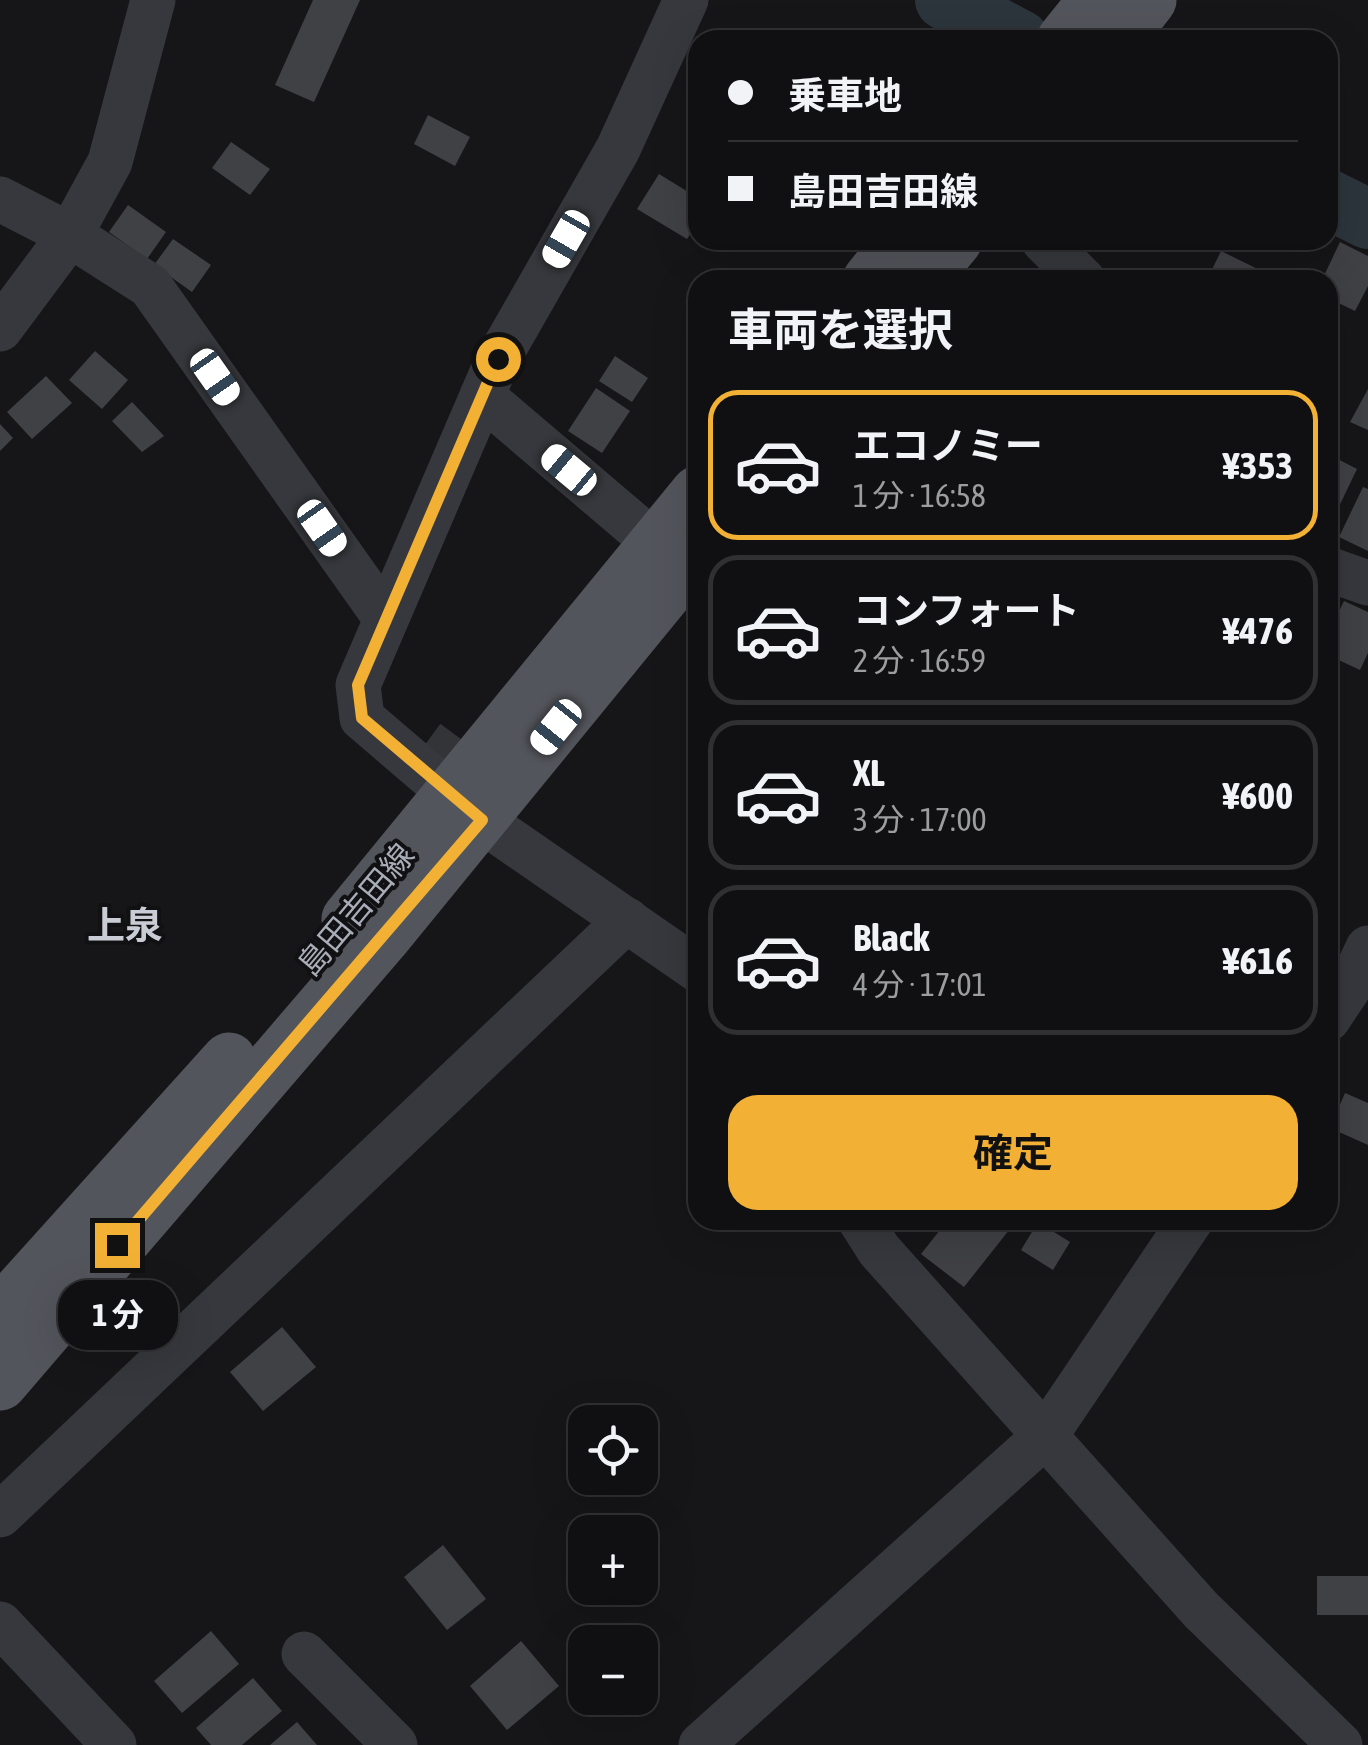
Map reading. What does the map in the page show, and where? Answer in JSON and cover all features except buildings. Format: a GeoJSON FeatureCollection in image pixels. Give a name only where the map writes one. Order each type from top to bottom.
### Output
{"type":"FeatureCollection","features":[{"type":"Feature","properties":{"kind":"main road"},"geometry":{"type":"LineString","coordinates":[[878,270],[894,250]]}},
{"type":"Feature","properties":{"kind":"main road"},"geometry":{"type":"LineString","coordinates":[[930,270],[947,250]]}},
{"type":"Feature","properties":{"kind":"main road","name":"島田吉田線"},"geometry":{"type":"LineString","coordinates":[[0,1314],[244,1043],[466,808],[683,563]]}},
{"type":"Feature","properties":{"kind":"main road","name":"島田吉田線"},"geometry":{"type":"LineString","coordinates":[[0,1383],[466,808]]}},
{"type":"Feature","properties":{"kind":"street"},"geometry":{"type":"LineString","coordinates":[[0,329],[70,236],[110,162],[153,0]]}},
{"type":"Feature","properties":{"kind":"street"},"geometry":{"type":"LineString","coordinates":[[686,0],[618,149],[498,359],[358,685],[362,718],[466,808],[627,920],[688,951]]}},
{"type":"Feature","properties":{"kind":"street"},"geometry":{"type":"LineString","coordinates":[[0,199],[70,236],[150,286],[386,619]]}},
{"type":"Feature","properties":{"kind":"street"},"geometry":{"type":"LineString","coordinates":[[1053,250],[1073,270]]}},
{"type":"Feature","properties":{"kind":"street"},"geometry":{"type":"LineString","coordinates":[[482,396],[683,563]]}},
{"type":"Feature","properties":{"kind":"street"},"geometry":{"type":"LineString","coordinates":[[428,742],[400,720],[381,688],[454,527],[434,510]]}},
{"type":"Feature","properties":{"kind":"street"},"geometry":{"type":"LineString","coordinates":[[1338,572],[1368,583]]}},
{"type":"Feature","properties":{"kind":"street"},"geometry":{"type":"LineString","coordinates":[[536,820],[688,949]]}},
{"type":"Feature","properties":{"kind":"street"},"geometry":{"type":"LineString","coordinates":[[0,1515],[627,920]]}},
{"type":"Feature","properties":{"kind":"street"},"geometry":{"type":"LineString","coordinates":[[866,1230],[879,1250],[1201,1610],[1340,1745]]}},
{"type":"Feature","properties":{"kind":"street"},"geometry":{"type":"LineString","coordinates":[[701,1745],[1046,1435],[1185,1230]]}},
{"type":"Feature","properties":{"kind":"street"},"geometry":{"type":"LineString","coordinates":[[0,1624],[114,1745]]}},
{"type":"Feature","properties":{"kind":"street"},"geometry":{"type":"LineString","coordinates":[[304,1654],[395,1745]]}},
{"type":"Feature","properties":{"kind":"waterway"},"geometry":{"type":"LineString","coordinates":[[945,0],[1001,30]]}},
{"type":"Feature","properties":{"kind":"waterway"},"geometry":{"type":"LineString","coordinates":[[1338,204],[1368,219]]}},
{"type":"Feature","properties":{"kind":"tunnel"},"geometry":{"type":"LineString","coordinates":[[427,742],[535,821]]}},
{"type":"Feature","properties":{"kind":"district","name":"上泉"},"geometry":{"type":"Point","coordinates":[125,926]}},
{"type":"Feature","properties":{"kind":"route"},"geometry":{"type":"LineString","coordinates":[[117,1245],[482,820],[362,718],[358,685],[498,359]]}}]}
